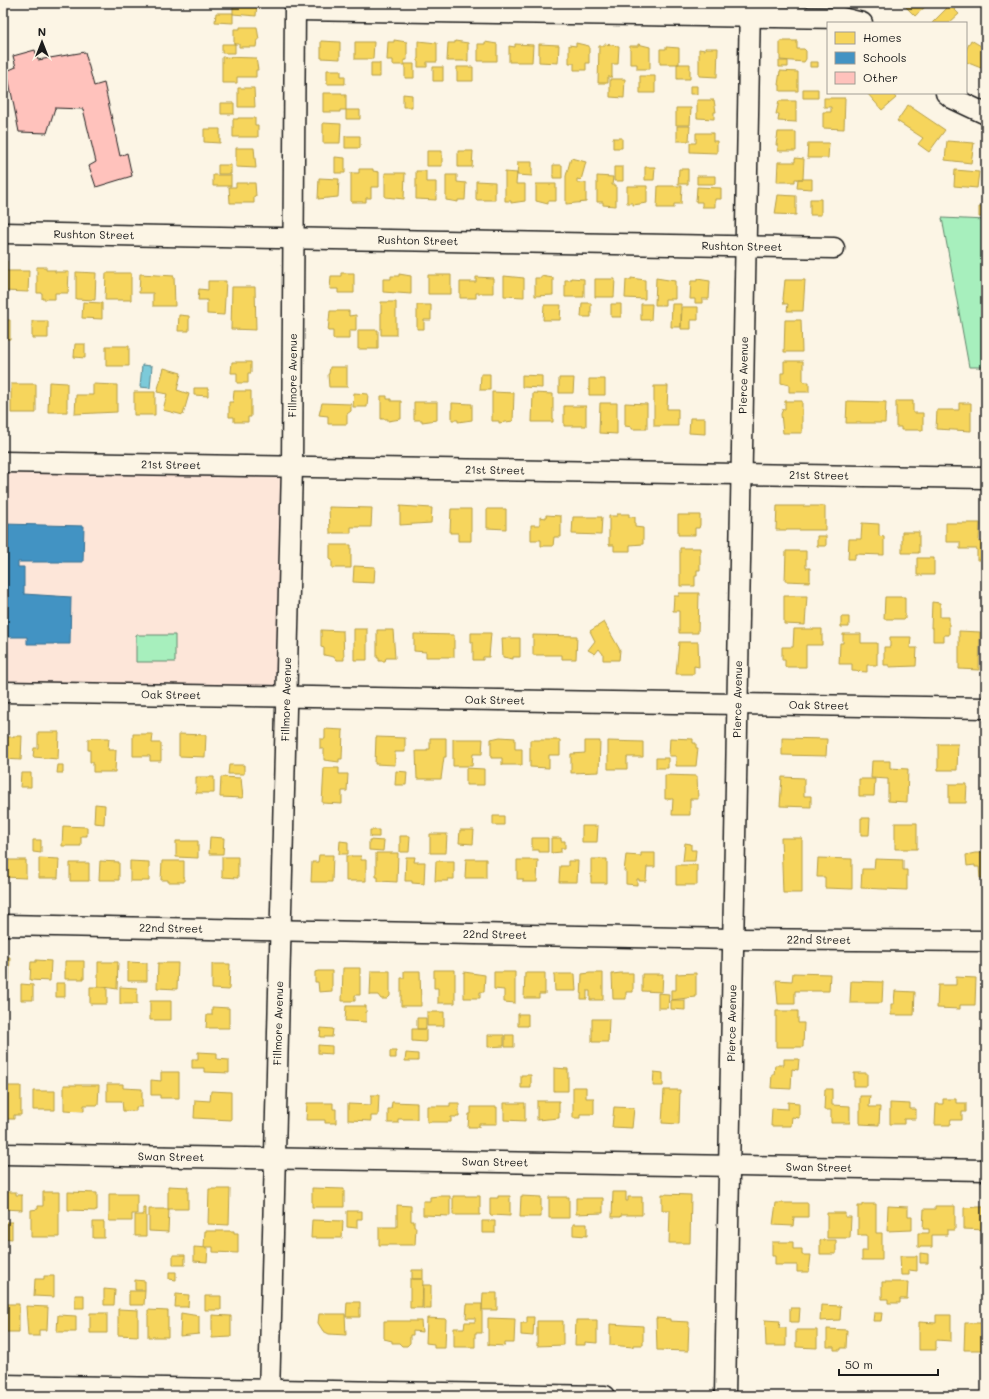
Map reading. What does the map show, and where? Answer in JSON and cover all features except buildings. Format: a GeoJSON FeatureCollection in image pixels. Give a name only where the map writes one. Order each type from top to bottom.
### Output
{"type":"FeatureCollection","features":[{"type":"Feature","properties":{"kind":"street"},"geometry":{"type":"LineString","coordinates":[[295,6],[750,10],[842,18],[858,22]]}},
{"type":"Feature","properties":{"kind":"street","name":"Fillmore Avenue"},"geometry":{"type":"LineString","coordinates":[[270,1393],[274,1159],[282,930],[292,467],[295,6]]}},
{"type":"Feature","properties":{"kind":"street","name":"Pierce Avenue"},"geometry":{"type":"LineString","coordinates":[[725,1396],[750,10]]}},
{"type":"Feature","properties":{"kind":"street"},"geometry":{"type":"LineString","coordinates":[[947,94],[952,98],[986,114]]}},
{"type":"Feature","properties":{"kind":"street","name":"Rushton Street"},"geometry":{"type":"LineString","coordinates":[[3,233],[834,248]]}},
{"type":"Feature","properties":{"kind":"street","name":"21st Street"},"geometry":{"type":"LineString","coordinates":[[3,462],[986,478]]}},
{"type":"Feature","properties":{"kind":"street","name":"Oak Street"},"geometry":{"type":"LineString","coordinates":[[3,692],[986,708]]}},
{"type":"Feature","properties":{"kind":"street","name":"22nd Street"},"geometry":{"type":"LineString","coordinates":[[3,925],[733,939],[986,940]]}},
{"type":"Feature","properties":{"kind":"street","name":"Swan Street"},"geometry":{"type":"LineString","coordinates":[[3,1154],[986,1170]]}},
{"type":"Feature","properties":{"kind":"street"},"geometry":{"type":"LineString","coordinates":[[3,1385],[270,1393],[605,1396]]}},
{"type":"Feature","properties":{"kind":"shaded area"},"geometry":{"type":"Polygon","coordinates":[[[3,471],[282,477],[277,689],[3,684],[3,471]]]}},
{"type":"Feature","properties":{"kind":"green space"},"geometry":{"type":"Polygon","coordinates":[[[942,218],[986,220],[986,367],[969,367],[942,218]]]}},
{"type":"Feature","properties":{"kind":"green space"},"geometry":{"type":"Polygon","coordinates":[[[136,635],[175,635],[175,662],[136,662],[136,635]]]}},
{"type":"Feature","properties":{"kind":"water"},"geometry":{"type":"Polygon","coordinates":[[[142,365],[152,366],[150,388],[140,387],[142,365]]]}}]}
